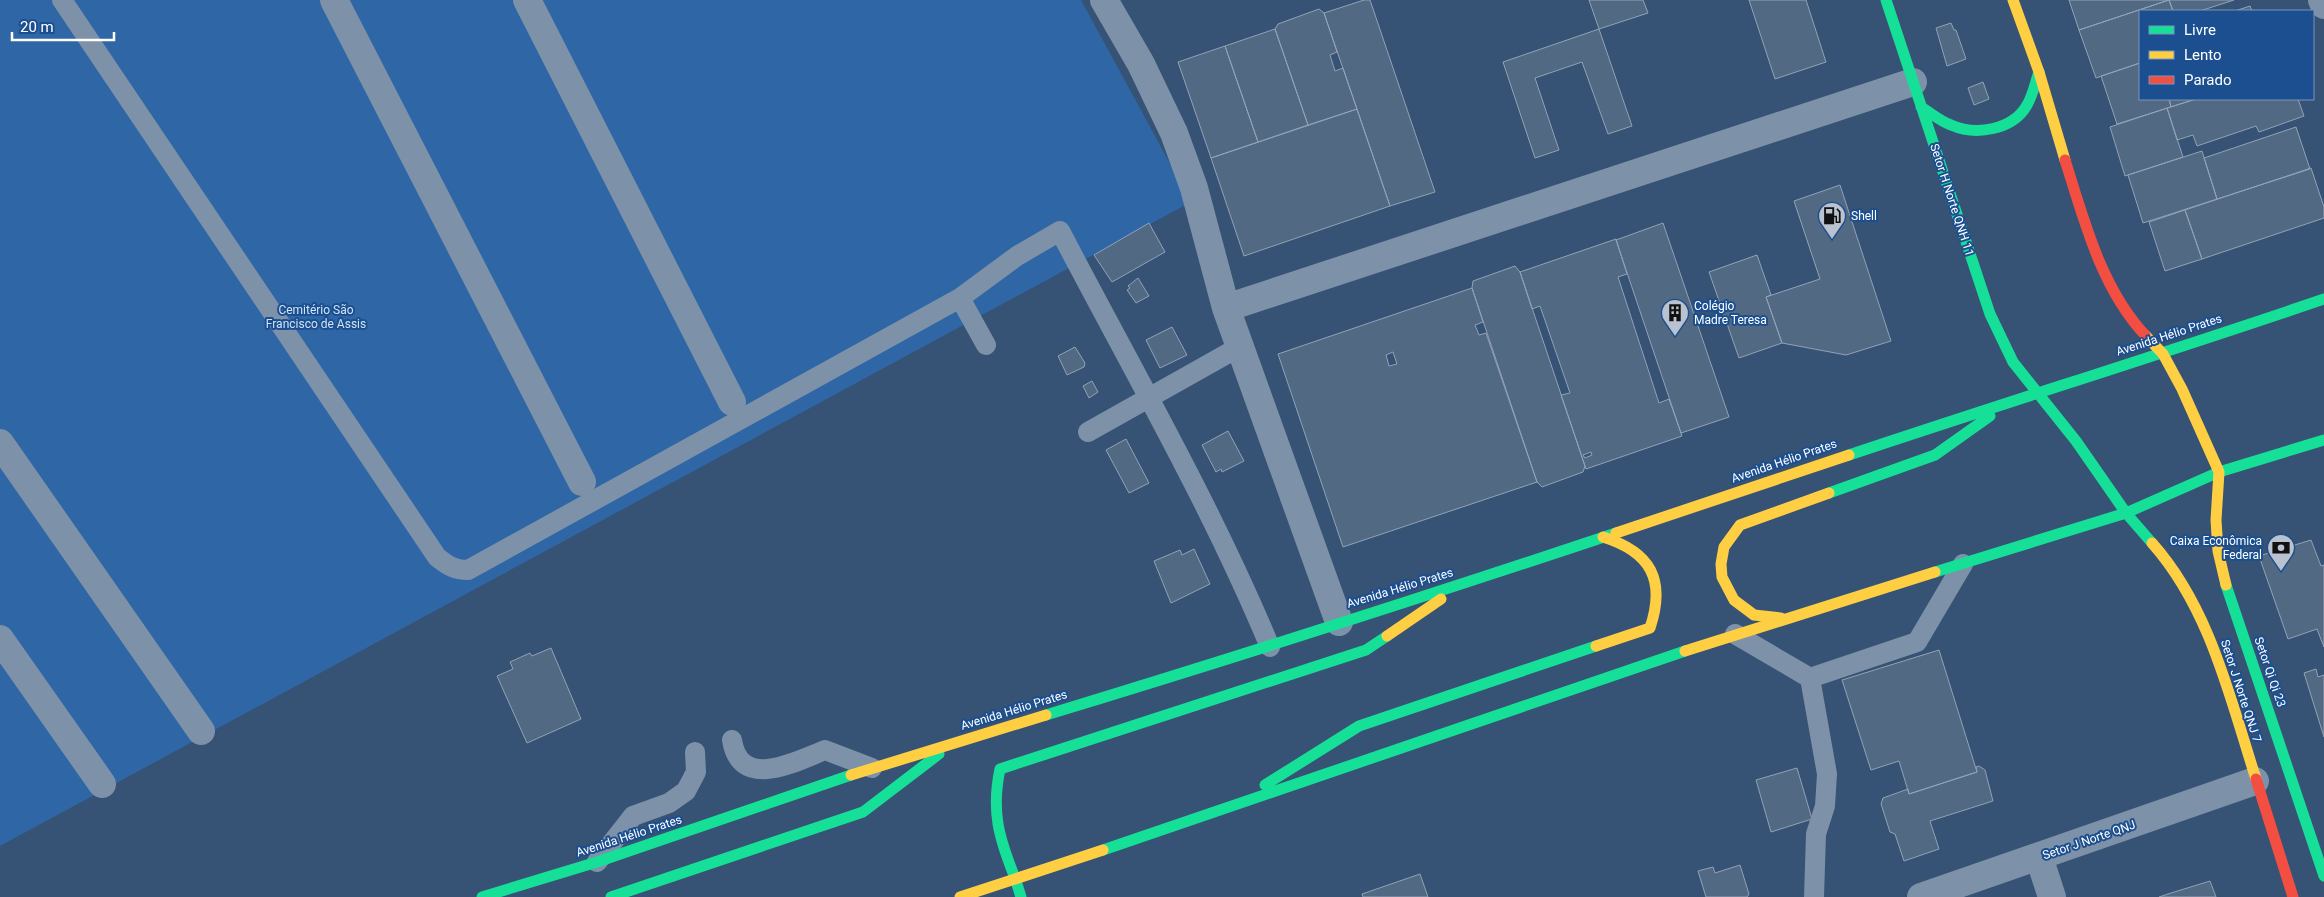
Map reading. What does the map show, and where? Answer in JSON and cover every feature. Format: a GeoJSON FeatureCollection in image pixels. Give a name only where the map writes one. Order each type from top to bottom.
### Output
{"type":"FeatureCollection","features":[{"type":"Feature","properties":{"kind":"main road","name":"Setor H Norte QNH 11"},"geometry":{"type":"LineString","coordinates":[[1886,0],[1990,314],[2012,362],[2076,441],[2126,513]]}},
{"type":"Feature","properties":{"kind":"main road"},"geometry":{"type":"LineString","coordinates":[[2012,0],[2039,72],[2085,224],[2113,290],[2130,319],[2163,354],[2182,389],[2218,472]]}},
{"type":"Feature","properties":{"kind":"main road"},"geometry":{"type":"LineString","coordinates":[[1917,94],[1952,126],[1970,131],[2003,126],[2017,118],[2027,106],[2039,72]]}},
{"type":"Feature","properties":{"kind":"main road","name":"Avenida Hélio Prates"},"geometry":{"type":"LineString","coordinates":[[482,897],[596,862],[872,768],[1270,647],[1338,622],[1603,537],[2011,400],[2163,354],[2324,299]]}},
{"type":"Feature","properties":{"kind":"main road"},"geometry":{"type":"LineString","coordinates":[[1789,617],[1761,617],[1748,612],[1737,604],[1728,592],[1720,565],[1723,549],[1730,536],[1740,524],[1935,456],[2011,400]]}},
{"type":"Feature","properties":{"kind":"main road"},"geometry":{"type":"LineString","coordinates":[[960,897],[1226,810],[1735,634],[2126,513],[2218,472],[2324,440]]}},
{"type":"Feature","properties":{"kind":"main road","name":"Setor Qi Qi 23"},"geometry":{"type":"LineString","coordinates":[[2218,472],[2216,520],[2218,551],[2225,582],[2324,876]]}},
{"type":"Feature","properties":{"kind":"main road","name":"Setor J Norte QNJ 7"},"geometry":{"type":"LineString","coordinates":[[2126,513],[2158,549],[2189,594],[2219,662],[2293,897]]}},
{"type":"Feature","properties":{"kind":"main road"},"geometry":{"type":"LineString","coordinates":[[1226,810],[1359,726],[1650,628],[1658,602],[1654,576],[1646,561],[1634,549],[1619,540],[1603,537]]}},
{"type":"Feature","properties":{"kind":"main road"},"geometry":{"type":"LineString","coordinates":[[1021,897],[995,823],[993,794],[1000,769],[1366,650],[1465,582]]}},
{"type":"Feature","properties":{"kind":"main road"},"geometry":{"type":"LineString","coordinates":[[610,897],[863,812],[954,743]]}},
{"type":"Feature","properties":{"kind":"street"},"geometry":{"type":"LineString","coordinates":[[334,0],[582,482]]}},
{"type":"Feature","properties":{"kind":"street"},"geometry":{"type":"LineString","coordinates":[[527,0],[732,402]]}},
{"type":"Feature","properties":{"kind":"street"},"geometry":{"type":"LineString","coordinates":[[1104,0],[1141,64],[1174,133],[1194,188],[1226,308],[1338,622]]}},
{"type":"Feature","properties":{"kind":"street"},"geometry":{"type":"LineString","coordinates":[[2322,0],[2324,5]]}},
{"type":"Feature","properties":{"kind":"street"},"geometry":{"type":"LineString","coordinates":[[1226,308],[1917,94]]}},
{"type":"Feature","properties":{"kind":"street"},"geometry":{"type":"LineString","coordinates":[[0,443],[201,731]]}},
{"type":"Feature","properties":{"kind":"street"},"geometry":{"type":"LineString","coordinates":[[0,639],[102,784]]}},
{"type":"Feature","properties":{"kind":"street","name":"Setor J Norte QNJ"},"geometry":{"type":"LineString","coordinates":[[1921,897],[2255,781]]}},
{"type":"Feature","properties":{"kind":"street"},"geometry":{"type":"LineString","coordinates":[[2039,857],[2052,897]]}},
{"type":"Feature","properties":{"kind":"lane"},"geometry":{"type":"LineString","coordinates":[[62,0],[437,557],[457,570],[468,570],[960,298],[1017,256],[1060,231],[1149,397],[1240,576],[1270,647]]}},
{"type":"Feature","properties":{"kind":"lane"},"geometry":{"type":"LineString","coordinates":[[960,298],[986,345]]}},
{"type":"Feature","properties":{"kind":"lane"},"geometry":{"type":"LineString","coordinates":[[1088,432],[1241,346]]}},
{"type":"Feature","properties":{"kind":"lane"},"geometry":{"type":"LineString","coordinates":[[1735,634],[1810,678],[1917,642],[1963,564]]}},
{"type":"Feature","properties":{"kind":"lane"},"geometry":{"type":"LineString","coordinates":[[1810,678],[1827,774],[1824,806],[1816,834],[1814,897]]}},
{"type":"Feature","properties":{"kind":"lane"},"geometry":{"type":"LineString","coordinates":[[732,740],[738,756],[744,763],[756,769],[774,768],[825,750],[872,768]]}},
{"type":"Feature","properties":{"kind":"lane"},"geometry":{"type":"LineString","coordinates":[[596,862],[633,816],[669,803],[686,791],[696,772],[695,752]]}},
{"type":"Feature","properties":{"kind":"green space","name":"Cemitério São Francisco de Assis"},"geometry":{"type":"Polygon","coordinates":[[[0,0],[1081,0],[1191,202],[0,846],[0,0]]]}},
{"type":"Feature","properties":{"kind":"building"},"geometry":{"type":"Polygon","coordinates":[[[1364,0],[1370,0],[1435,192],[1390,206],[1324,13],[1364,0]]]}},
{"type":"Feature","properties":{"kind":"building"},"geometry":{"type":"Polygon","coordinates":[[[1589,0],[1643,0],[1648,13],[1599,29],[1589,0]]]}},
{"type":"Feature","properties":{"kind":"building"},"geometry":{"type":"Polygon","coordinates":[[[1749,0],[1806,0],[1826,62],[1775,79],[1749,0]]]}},
{"type":"Feature","properties":{"kind":"building"},"geometry":{"type":"Polygon","coordinates":[[[2069,0],[2169,0],[2079,30],[2069,0]]]}},
{"type":"Feature","properties":{"kind":"building"},"geometry":{"type":"Polygon","coordinates":[[[2169,0],[2234,0],[2203,10],[2173,10],[2169,0]]]}},
{"type":"Feature","properties":{"kind":"building"},"geometry":{"type":"Polygon","coordinates":[[[2169,0],[2173,10],[2139,10],[2169,0]]]}},
{"type":"Feature","properties":{"kind":"building"},"geometry":{"type":"Polygon","coordinates":[[[2250,6],[2252,10],[2238,10],[2250,6]]]}},
{"type":"Feature","properties":{"kind":"building"},"geometry":{"type":"Polygon","coordinates":[[[1319,9],[1324,13],[1337,52],[1330,55],[1335,71],[1343,68],[1357,109],[1308,125],[1275,29],[1278,24],[1319,9]]]}},
{"type":"Feature","properties":{"kind":"building"},"geometry":{"type":"Polygon","coordinates":[[[2139,10],[2139,63],[2096,78],[2079,30],[2139,10]]]}},
{"type":"Feature","properties":{"kind":"building"},"geometry":{"type":"Polygon","coordinates":[[[1951,23],[1954,30],[1956,30],[1966,59],[1947,66],[1936,28],[1951,23]]]}},
{"type":"Feature","properties":{"kind":"building"},"geometry":{"type":"Polygon","coordinates":[[[1275,29],[1308,125],[1258,142],[1225,46],[1275,29]]]}},
{"type":"Feature","properties":{"kind":"building"},"geometry":{"type":"Polygon","coordinates":[[[1599,29],[1632,126],[1608,134],[1582,62],[1535,78],[1559,150],[1535,158],[1503,62],[1599,29]]]}},
{"type":"Feature","properties":{"kind":"building"},"geometry":{"type":"Polygon","coordinates":[[[1225,46],[1258,142],[1211,158],[1178,62],[1225,46]]]}},
{"type":"Feature","properties":{"kind":"building"},"geometry":{"type":"Polygon","coordinates":[[[2139,63],[2139,100],[2169,100],[2171,107],[2117,124],[2101,76],[2139,63]]]}},
{"type":"Feature","properties":{"kind":"building"},"geometry":{"type":"Polygon","coordinates":[[[1983,82],[1989,99],[1974,105],[1968,88],[1983,82]]]}},
{"type":"Feature","properties":{"kind":"building"},"geometry":{"type":"Polygon","coordinates":[[[2169,100],[2193,100],[2171,107],[2169,100]]]}},
{"type":"Feature","properties":{"kind":"building"},"geometry":{"type":"Polygon","coordinates":[[[2193,100],[2298,100],[2304,116],[2259,132],[2256,126],[2197,146],[2193,135],[2177,140],[2167,108],[2193,100]]]}},
{"type":"Feature","properties":{"kind":"building"},"geometry":{"type":"Polygon","coordinates":[[[2167,108],[2183,157],[2125,176],[2110,127],[2167,108]]]}},
{"type":"Feature","properties":{"kind":"building"},"geometry":{"type":"Polygon","coordinates":[[[1357,109],[1390,206],[1244,256],[1211,158],[1357,109]]]}},
{"type":"Feature","properties":{"kind":"building"},"geometry":{"type":"Polygon","coordinates":[[[2296,127],[2310,169],[2217,199],[2204,158],[2296,127]]]}},
{"type":"Feature","properties":{"kind":"building"},"geometry":{"type":"Polygon","coordinates":[[[2202,151],[2217,199],[2143,223],[2128,175],[2202,151]]]}},
{"type":"Feature","properties":{"kind":"building"},"geometry":{"type":"Polygon","coordinates":[[[2311,168],[2324,207],[2324,218],[2202,259],[2185,210],[2311,168]]]}},
{"type":"Feature","properties":{"kind":"building","name":"Shell"},"geometry":{"type":"Polygon","coordinates":[[[1840,185],[1891,341],[1846,355],[1782,343],[1766,297],[1820,279],[1794,201],[1840,185]]]}},
{"type":"Feature","properties":{"kind":"building"},"geometry":{"type":"Polygon","coordinates":[[[2185,210],[2202,259],[2165,271],[2149,222],[2185,210]]]}},
{"type":"Feature","properties":{"kind":"building"},"geometry":{"type":"Polygon","coordinates":[[[1149,223],[1165,252],[1112,282],[1094,255],[1149,223]]]}},
{"type":"Feature","properties":{"kind":"building","name":"Colégio Madre Teresa"},"geometry":{"type":"Polygon","coordinates":[[[1663,223],[1729,417],[1681,433],[1616,240],[1663,223]]]}},
{"type":"Feature","properties":{"kind":"building"},"geometry":{"type":"Polygon","coordinates":[[[1616,239],[1627,274],[1618,277],[1659,403],[1669,399],[1682,436],[1586,469],[1561,395],[1570,393],[1540,306],[1532,309],[1520,272],[1616,239]],[[1591,452],[1583,455],[1585,458],[1592,455],[1591,452]]]}},
{"type":"Feature","properties":{"kind":"building"},"geometry":{"type":"Polygon","coordinates":[[[1757,255],[1771,295],[1766,297],[1782,343],[1739,358],[1709,272],[1757,255]]]}},
{"type":"Feature","properties":{"kind":"building"},"geometry":{"type":"Polygon","coordinates":[[[1515,266],[1520,272],[1585,466],[1583,472],[1542,487],[1537,482],[1472,288],[1473,281],[1515,266]]]}},
{"type":"Feature","properties":{"kind":"building"},"geometry":{"type":"Polygon","coordinates":[[[1138,278],[1149,296],[1136,303],[1127,290],[1130,288],[1128,286],[1138,278]]]}},
{"type":"Feature","properties":{"kind":"building"},"geometry":{"type":"Polygon","coordinates":[[[1472,288],[1483,322],[1475,325],[1479,335],[1486,333],[1537,482],[1343,547],[1278,354],[1472,288]],[[1393,352],[1386,355],[1389,366],[1397,364],[1393,352]]]}},
{"type":"Feature","properties":{"kind":"building"},"geometry":{"type":"Polygon","coordinates":[[[1172,327],[1187,355],[1160,368],[1146,340],[1172,327]]]}},
{"type":"Feature","properties":{"kind":"building"},"geometry":{"type":"Polygon","coordinates":[[[1075,347],[1085,363],[1084,367],[1067,375],[1058,356],[1075,347]]]}},
{"type":"Feature","properties":{"kind":"building"},"geometry":{"type":"Polygon","coordinates":[[[1092,381],[1098,392],[1089,398],[1083,386],[1092,381]]]}},
{"type":"Feature","properties":{"kind":"building"},"geometry":{"type":"Polygon","coordinates":[[[1228,431],[1244,461],[1222,472],[1221,469],[1216,472],[1202,445],[1228,431]]]}},
{"type":"Feature","properties":{"kind":"building"},"geometry":{"type":"Polygon","coordinates":[[[1126,439],[1149,483],[1129,493],[1106,450],[1126,439]]]}},
{"type":"Feature","properties":{"kind":"building"},"geometry":{"type":"Polygon","coordinates":[[[2311,540],[2321,566],[2324,565],[2324,647],[2317,629],[2288,639],[2259,556],[2311,540]]]}},
{"type":"Feature","properties":{"kind":"building"},"geometry":{"type":"Polygon","coordinates":[[[1194,549],[1210,584],[1171,603],[1154,561],[1180,550],[1182,555],[1194,549]]]}},
{"type":"Feature","properties":{"kind":"building"},"geometry":{"type":"Polygon","coordinates":[[[551,648],[581,719],[527,743],[497,676],[513,669],[510,662],[530,653],[532,656],[551,648]]]}},
{"type":"Feature","properties":{"kind":"building"},"geometry":{"type":"Polygon","coordinates":[[[1939,650],[1977,772],[1909,794],[1899,761],[1871,770],[1842,680],[1939,650]]]}},
{"type":"Feature","properties":{"kind":"building"},"geometry":{"type":"Polygon","coordinates":[[[2316,669],[2318,677],[2324,675],[2324,737],[2304,673],[2316,669]]]}},
{"type":"Feature","properties":{"kind":"building"},"geometry":{"type":"Polygon","coordinates":[[[1979,766],[1985,770],[1993,801],[1930,821],[1939,849],[1904,861],[1895,834],[1890,832],[1881,804],[1883,798],[1908,789],[1909,794],[1977,772],[1976,767],[1979,766]]]}},
{"type":"Feature","properties":{"kind":"building"},"geometry":{"type":"Polygon","coordinates":[[[1797,768],[1812,819],[1771,832],[1756,780],[1797,768]]]}},
{"type":"Feature","properties":{"kind":"building"},"geometry":{"type":"Polygon","coordinates":[[[1740,865],[1749,894],[1747,897],[1706,897],[1698,871],[1713,867],[1715,873],[1740,865]]]}},
{"type":"Feature","properties":{"kind":"building"},"geometry":{"type":"Polygon","coordinates":[[[1420,874],[1428,897],[1363,897],[1362,894],[1420,874]]]}},
{"type":"Feature","properties":{"kind":"building"},"geometry":{"type":"Polygon","coordinates":[[[2210,881],[2216,897],[2159,897],[2171,893],[2210,881]]]}},
{"type":"Feature","properties":{"kind":"traffic: fast"},"geometry":{"type":"LineString","coordinates":[[1886,0],[1990,314],[2013,362],[2076,441],[2126,513],[2152,543]]}},
{"type":"Feature","properties":{"kind":"traffic: fast"},"geometry":{"type":"LineString","coordinates":[[1921,107],[1943,121],[1961,128],[1971,130],[1993,128],[2013,120],[2021,113],[2031,97],[2039,72]]}},
{"type":"Feature","properties":{"kind":"traffic: fast"},"geometry":{"type":"LineString","coordinates":[[1849,455],[2324,299]]}},
{"type":"Feature","properties":{"kind":"traffic: fast"},"geometry":{"type":"LineString","coordinates":[[1829,493],[1935,455],[1990,416]]}},
{"type":"Feature","properties":{"kind":"traffic: fast"},"geometry":{"type":"LineString","coordinates":[[1935,572],[2126,513],[2219,472],[2324,440]]}},
{"type":"Feature","properties":{"kind":"traffic: fast"},"geometry":{"type":"LineString","coordinates":[[1046,715],[1332,626],[1616,533]]}},
{"type":"Feature","properties":{"kind":"traffic: fast"},"geometry":{"type":"LineString","coordinates":[[2226,585],[2324,876]]}},
{"type":"Feature","properties":{"kind":"traffic: fast"},"geometry":{"type":"LineString","coordinates":[[1015,878],[998,825],[996,799],[1000,769],[1366,650],[1387,636]]}},
{"type":"Feature","properties":{"kind":"traffic: fast"},"geometry":{"type":"LineString","coordinates":[[1265,785],[1359,726],[1596,646]]}},
{"type":"Feature","properties":{"kind":"traffic: fast"},"geometry":{"type":"LineString","coordinates":[[1103,850],[1685,651]]}},
{"type":"Feature","properties":{"kind":"traffic: fast"},"geometry":{"type":"LineString","coordinates":[[611,897],[863,812],[939,754]]}},
{"type":"Feature","properties":{"kind":"traffic: fast"},"geometry":{"type":"LineString","coordinates":[[482,897],[597,862],[851,775]]}},
{"type":"Feature","properties":{"kind":"traffic: fast"},"geometry":{"type":"LineString","coordinates":[[1015,878],[1021,897]]}},
{"type":"Feature","properties":{"kind":"traffic: slow"},"geometry":{"type":"LineString","coordinates":[[2013,0],[2039,72],[2065,160]]}},
{"type":"Feature","properties":{"kind":"traffic: slow"},"geometry":{"type":"LineString","coordinates":[[2145,335],[2163,354],[2182,389],[2219,472],[2216,520],[2218,551],[2226,585]]}},
{"type":"Feature","properties":{"kind":"traffic: slow"},"geometry":{"type":"LineString","coordinates":[[1616,533],[1849,455]]}},
{"type":"Feature","properties":{"kind":"traffic: slow"},"geometry":{"type":"LineString","coordinates":[[1781,618],[1754,615],[1734,600],[1722,577],[1721,564],[1724,547],[1740,525],[1829,493]]}},
{"type":"Feature","properties":{"kind":"traffic: slow"},"geometry":{"type":"LineString","coordinates":[[1596,646],[1650,628],[1655,611],[1656,596],[1655,582],[1643,560],[1633,551],[1603,537]]}},
{"type":"Feature","properties":{"kind":"traffic: slow"},"geometry":{"type":"LineString","coordinates":[[2152,543],[2172,568],[2204,625],[2227,686],[2256,779]]}},
{"type":"Feature","properties":{"kind":"traffic: slow"},"geometry":{"type":"LineString","coordinates":[[1685,651],[1935,572]]}},
{"type":"Feature","properties":{"kind":"traffic: slow"},"geometry":{"type":"LineString","coordinates":[[1387,636],[1441,599]]}},
{"type":"Feature","properties":{"kind":"traffic: slow"},"geometry":{"type":"LineString","coordinates":[[851,775],[1046,715]]}},
{"type":"Feature","properties":{"kind":"traffic: slow"},"geometry":{"type":"LineString","coordinates":[[960,897],[1103,850]]}},
{"type":"Feature","properties":{"kind":"traffic: jam"},"geometry":{"type":"LineString","coordinates":[[2065,160],[2087,229],[2105,275],[2130,316],[2145,335]]}},
{"type":"Feature","properties":{"kind":"traffic: jam"},"geometry":{"type":"LineString","coordinates":[[2256,779],[2293,897]]}},
{"type":"Feature","properties":{"kind":"place","name":"Shell"},"geometry":{"type":"Point","coordinates":[1832,240]}},
{"type":"Feature","properties":{"kind":"place","name":"Colégio Madre Teresa"},"geometry":{"type":"Point","coordinates":[1675,337]}},
{"type":"Feature","properties":{"kind":"place","name":"Caixa Econômica Federal"},"geometry":{"type":"Point","coordinates":[2281,572]}}]}
